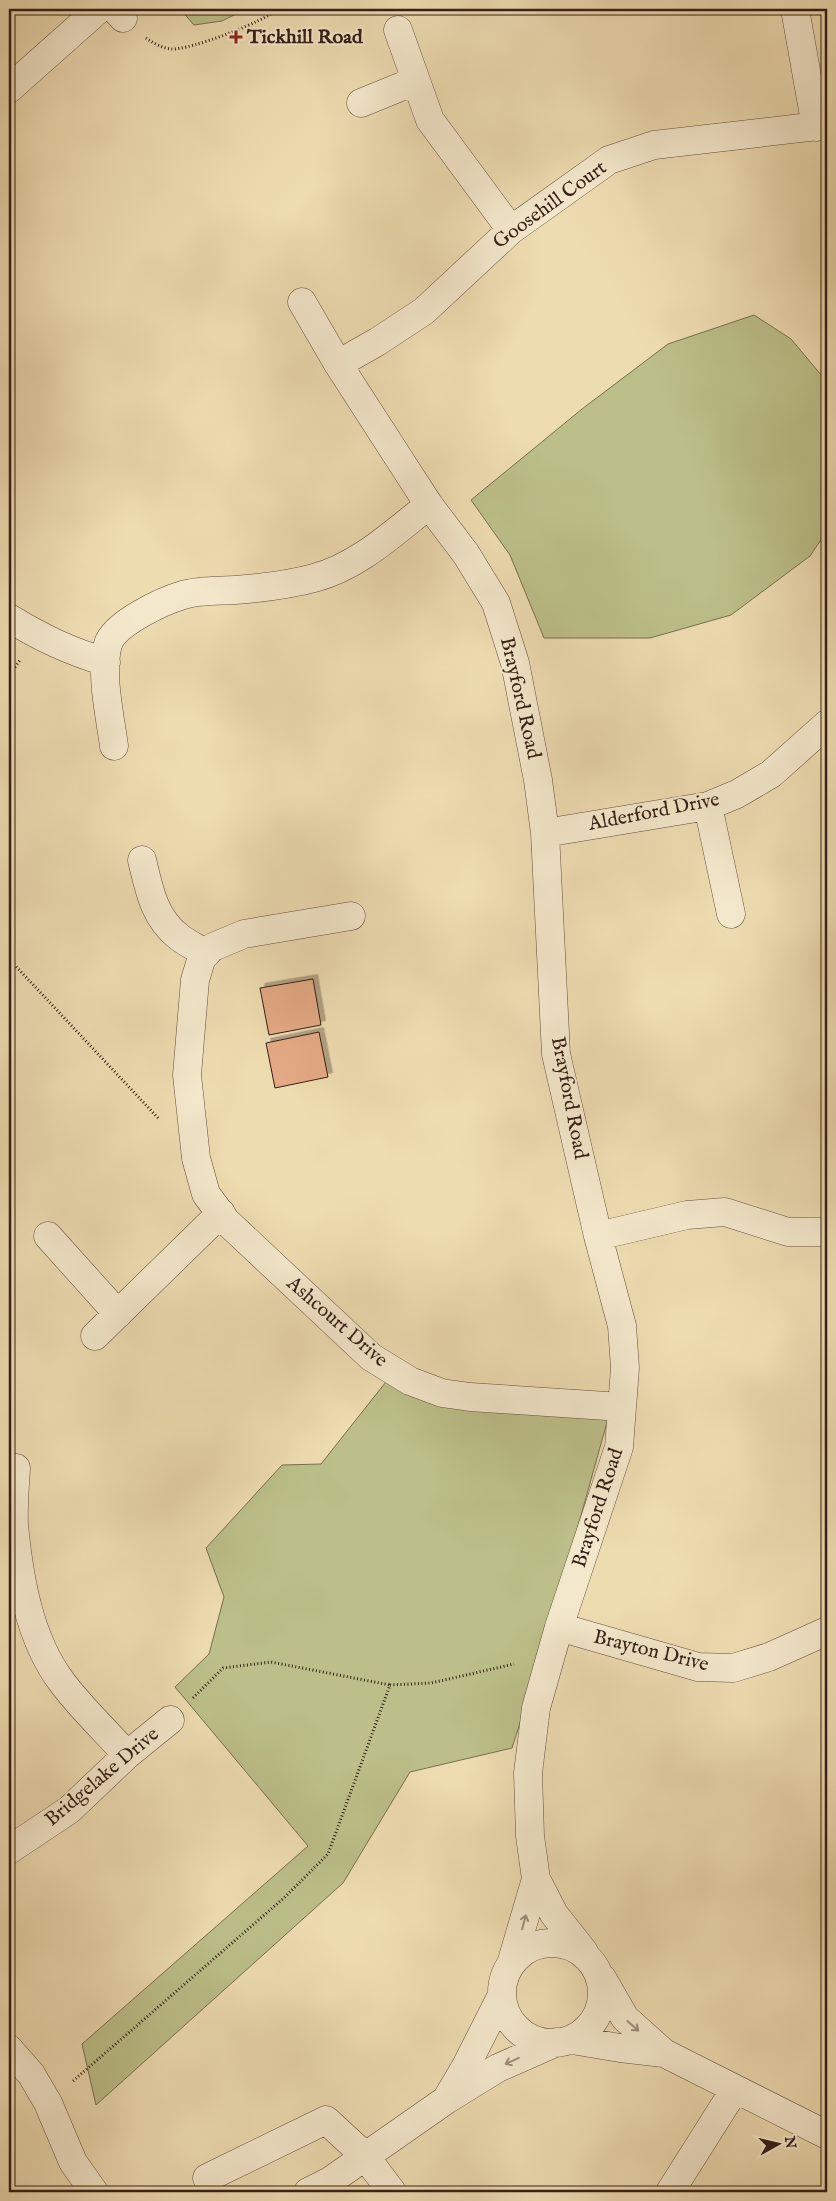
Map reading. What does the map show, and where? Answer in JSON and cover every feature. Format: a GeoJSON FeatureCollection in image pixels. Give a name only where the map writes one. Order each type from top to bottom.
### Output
{"type":"FeatureCollection","features":[{"type":"Feature","properties":{"kind":"street"},"geometry":{"type":"LineString","coordinates":[[795,9],[822,126]]}},
{"type":"Feature","properties":{"kind":"street"},"geometry":{"type":"LineString","coordinates":[[9,89],[113,12]]}},
{"type":"Feature","properties":{"kind":"street"},"geometry":{"type":"LineString","coordinates":[[398,30],[430,120],[511,230]]}},
{"type":"Feature","properties":{"kind":"street"},"geometry":{"type":"LineString","coordinates":[[361,103],[415,81]]}},
{"type":"Feature","properties":{"kind":"street","name":"Goosehill Court"},"geometry":{"type":"LineString","coordinates":[[338,364],[377,342],[424,311],[511,230],[610,160],[654,146],[703,138],[822,126]]}},
{"type":"Feature","properties":{"kind":"street","name":"Brayford Road"},"geometry":{"type":"LineString","coordinates":[[302,302],[338,364],[429,506],[466,554],[496,603],[516,663],[538,780],[545,833],[556,1054],[598,1236],[622,1326],[625,1368],[618,1447],[559,1627],[536,1708],[528,1773],[530,1836],[536,1879],[554,1914],[592,1962],[625,2018],[664,2053]]}},
{"type":"Feature","properties":{"kind":"street"},"geometry":{"type":"LineString","coordinates":[[114,746],[106,689],[106,662],[109,642],[121,628],[138,615],[183,595],[272,587],[316,578],[362,558],[429,506]]}},
{"type":"Feature","properties":{"kind":"street"},"geometry":{"type":"LineString","coordinates":[[9,618],[48,642],[75,653],[106,662]]}},
{"type":"Feature","properties":{"kind":"street","name":"Alderford Drive"},"geometry":{"type":"LineString","coordinates":[[545,833],[708,806],[737,794],[772,774],[827,724]]}},
{"type":"Feature","properties":{"kind":"street"},"geometry":{"type":"LineString","coordinates":[[708,806],[731,914]]}},
{"type":"Feature","properties":{"kind":"street"},"geometry":{"type":"LineString","coordinates":[[142,860],[153,904],[162,919],[178,937],[206,954],[213,947],[244,934],[352,916]]}},
{"type":"Feature","properties":{"kind":"street","name":"Ashcourt Drive"},"geometry":{"type":"LineString","coordinates":[[206,954],[202,957],[195,980],[187,1075],[196,1158],[206,1194],[226,1221],[371,1357],[410,1381],[442,1393],[470,1397],[622,1407]]}},
{"type":"Feature","properties":{"kind":"street"},"geometry":{"type":"LineString","coordinates":[[598,1236],[687,1215],[725,1212],[788,1232],[827,1232]]}},
{"type":"Feature","properties":{"kind":"street"},"geometry":{"type":"LineString","coordinates":[[96,1336],[221,1213]]}},
{"type":"Feature","properties":{"kind":"street"},"geometry":{"type":"LineString","coordinates":[[48,1236],[118,1314]]}},
{"type":"Feature","properties":{"kind":"street"},"geometry":{"type":"LineString","coordinates":[[16,1468],[11,1524],[32,1619],[44,1650],[60,1680],[127,1755]]}},
{"type":"Feature","properties":{"kind":"street","name":"Brayton Drive"},"geometry":{"type":"LineString","coordinates":[[559,1627],[698,1667],[732,1668],[769,1656],[827,1631]]}},
{"type":"Feature","properties":{"kind":"street","name":"Bridgelake Drive"},"geometry":{"type":"LineString","coordinates":[[9,1850],[68,1810],[127,1755],[170,1720]]}},
{"type":"Feature","properties":{"kind":"street","name":"Brayford Road"},"geometry":{"type":"LineString","coordinates":[[509,1968],[536,1879]]}},
{"type":"Feature","properties":{"kind":"street"},"geometry":{"type":"LineString","coordinates":[[308,2192],[330,2181],[446,2100],[498,2068],[564,2041],[591,2025],[601,2007],[603,1989],[592,1962],[562,1943],[547,1942],[528,1948],[516,1957],[505,1976],[502,1995],[466,2066],[446,2100]]}},
{"type":"Feature","properties":{"kind":"street"},"geometry":{"type":"LineString","coordinates":[[502,1995],[506,2012],[521,2032],[547,2043],[564,2041],[664,2053],[827,2135]]}},
{"type":"Feature","properties":{"kind":"street"},"geometry":{"type":"LineString","coordinates":[[9,2049],[31,2074],[48,2103],[73,2162],[94,2192]]}},
{"type":"Feature","properties":{"kind":"street"},"geometry":{"type":"LineString","coordinates":[[670,2192],[735,2089]]}},
{"type":"Feature","properties":{"kind":"street"},"geometry":{"type":"LineString","coordinates":[[207,2178],[326,2120],[365,2156],[392,2192]]}},
{"type":"Feature","properties":{"kind":"street"},"geometry":{"type":"LineString","coordinates":[[73,2162],[74,2192]]}},
{"type":"Feature","properties":{"kind":"path"},"geometry":{"type":"LineString","coordinates":[[113,12],[153,43],[169,49],[180,49],[226,34],[272,14],[278,9]]}},
{"type":"Feature","properties":{"kind":"path"},"geometry":{"type":"LineString","coordinates":[[9,959],[168,1129],[194,1138]]}},
{"type":"Feature","properties":{"kind":"path"},"geometry":{"type":"LineString","coordinates":[[170,1720],[223,1668],[271,1662],[390,1685],[431,1683],[551,1656]]}},
{"type":"Feature","properties":{"kind":"path"},"geometry":{"type":"LineString","coordinates":[[48,2103],[285,1897],[328,1854],[390,1685]]}},
{"type":"Feature","properties":{"kind":"green space"},"geometry":{"type":"Polygon","coordinates":[[[180,9],[246,9],[222,21],[194,25],[180,9]]]}},
{"type":"Feature","properties":{"kind":"green space"},"geometry":{"type":"Polygon","coordinates":[[[754,315],[791,339],[827,382],[827,531],[810,556],[731,615],[650,638],[544,638],[510,555],[471,500],[582,409],[668,344],[754,315]]]}},
{"type":"Feature","properties":{"kind":"green space"},"geometry":{"type":"Polygon","coordinates":[[[389,1378],[609,1415],[544,1648],[512,1748],[410,1772],[343,1883],[96,2105],[82,2044],[308,1846],[175,1687],[209,1654],[224,1597],[206,1548],[282,1465],[321,1464],[389,1378]]]}},
{"type":"Feature","properties":{"kind":"building"},"geometry":{"type":"Polygon","coordinates":[[[313,979],[321,1025],[269,1035],[260,988],[313,979]]]}},
{"type":"Feature","properties":{"kind":"building"},"geometry":{"type":"Polygon","coordinates":[[[319,1032],[328,1077],[275,1088],[266,1043],[319,1032]]]}},
{"type":"Feature","properties":{"kind":"place","name":"Tickhill Road"},"geometry":{"type":"Point","coordinates":[236,37]}}]}
